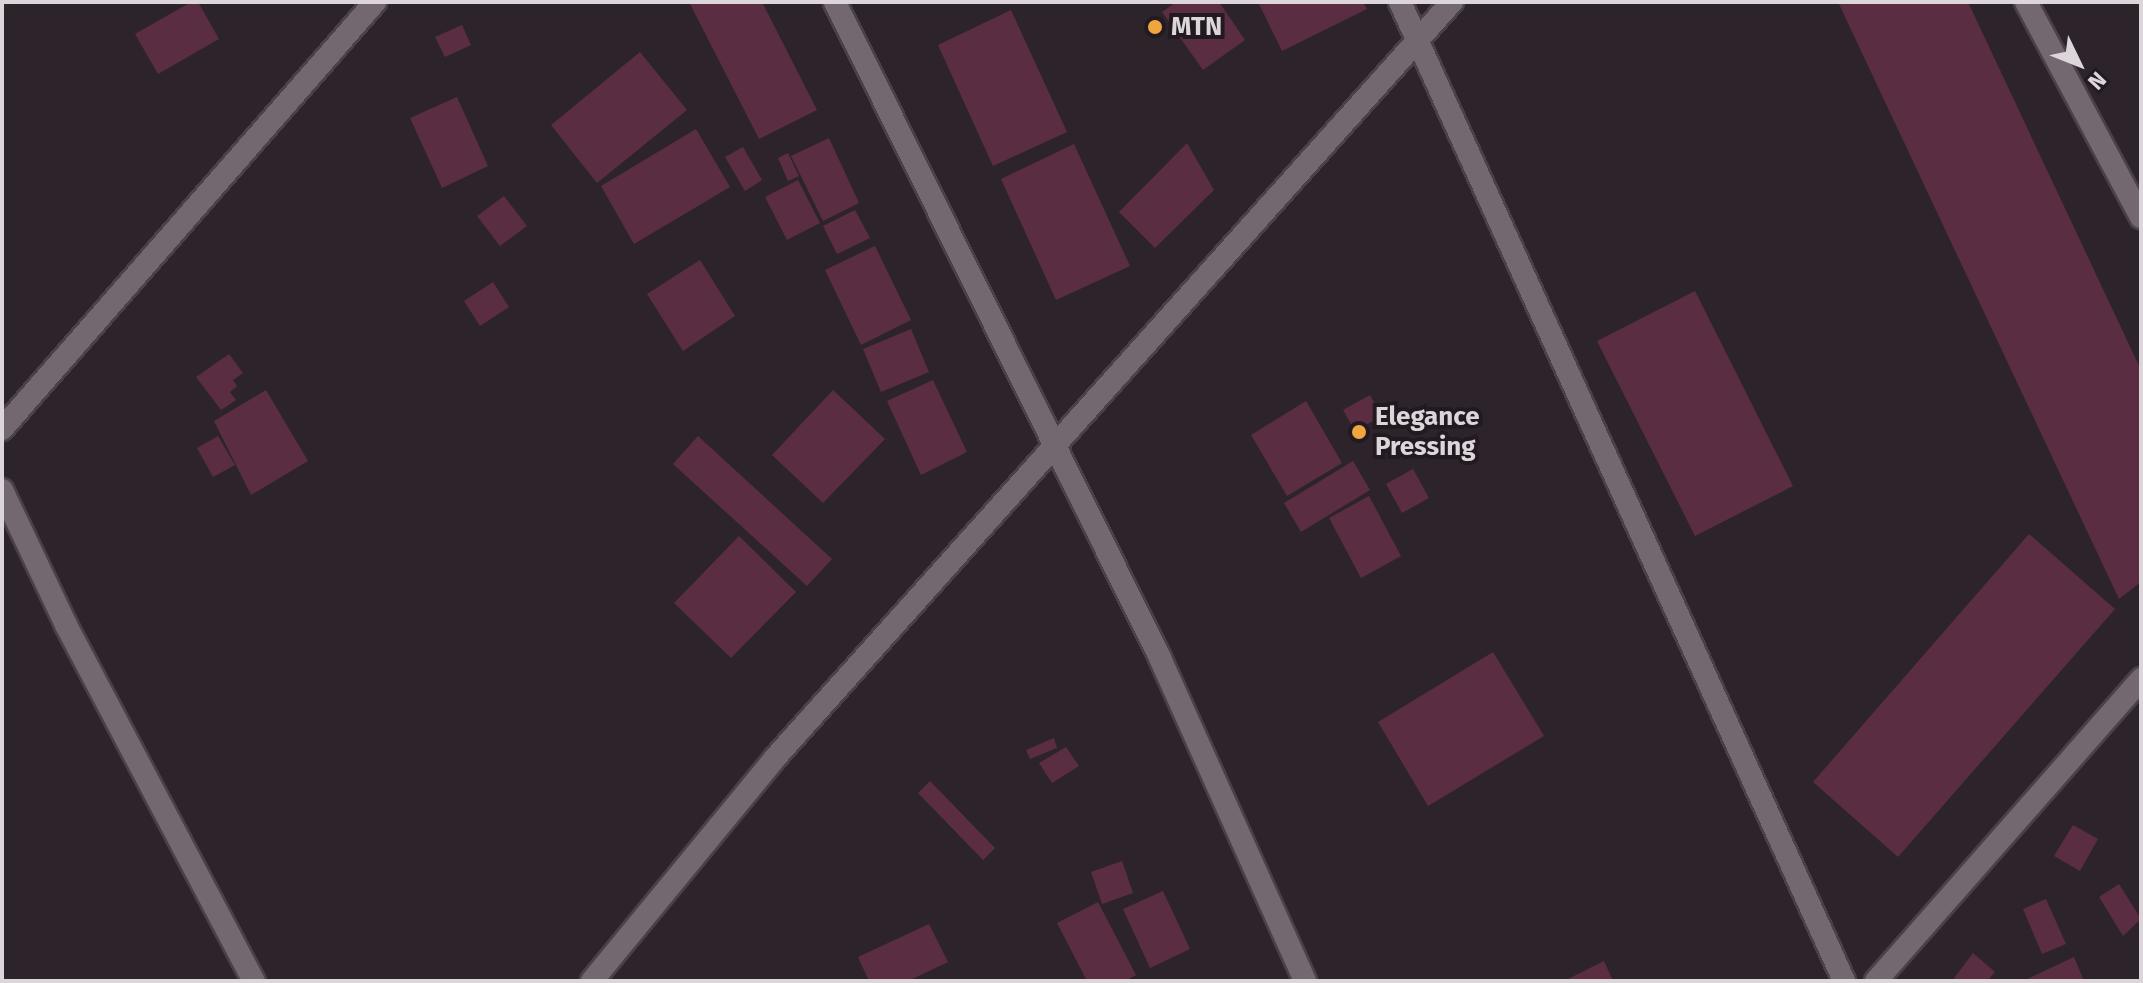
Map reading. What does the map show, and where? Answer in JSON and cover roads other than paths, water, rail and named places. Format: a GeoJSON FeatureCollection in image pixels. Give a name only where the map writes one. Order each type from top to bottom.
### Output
{"type":"FeatureCollection","features":[{"type":"Feature","properties":{"kind":"street"},"geometry":{"type":"LineString","coordinates":[[2,429],[375,2]]}},
{"type":"Feature","properties":{"kind":"street"},"geometry":{"type":"LineString","coordinates":[[835,2],[1160,658],[1305,981]]}},
{"type":"Feature","properties":{"kind":"street"},"geometry":{"type":"LineString","coordinates":[[1400,2],[1844,981]]}},
{"type":"Feature","properties":{"kind":"street"},"geometry":{"type":"LineString","coordinates":[[592,981],[775,758],[1452,2]]}},
{"type":"Feature","properties":{"kind":"street"},"geometry":{"type":"LineString","coordinates":[[2026,2],[2141,217]]}},
{"type":"Feature","properties":{"kind":"street"},"geometry":{"type":"LineString","coordinates":[[2,490],[66,625],[254,981]]}},
{"type":"Feature","properties":{"kind":"street"},"geometry":{"type":"LineString","coordinates":[[1876,981],[2141,679]]}},
{"type":"Feature","properties":{"kind":"place","name":"MTN"},"geometry":{"type":"Point","coordinates":[1155,27]}},
{"type":"Feature","properties":{"kind":"place","name":"Elegance Pressing"},"geometry":{"type":"Point","coordinates":[1359,432]}}]}
